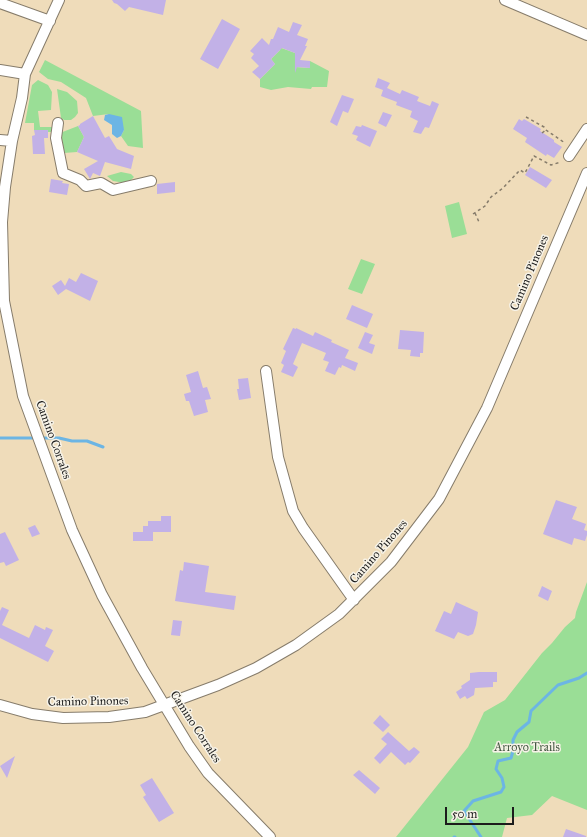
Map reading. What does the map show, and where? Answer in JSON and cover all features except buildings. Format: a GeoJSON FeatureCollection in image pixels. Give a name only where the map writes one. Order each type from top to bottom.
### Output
{"type":"FeatureCollection","features":[{"type":"Feature","properties":{"kind":"street","name":"Camino Corrales"},"geometry":{"type":"LineString","coordinates":[[59,0],[26,74],[12,141],[5,187],[2,222],[4,301],[23,396],[72,530],[102,594],[142,668],[189,746],[208,773],[270,837]]}},
{"type":"Feature","properties":{"kind":"street"},"geometry":{"type":"LineString","coordinates":[[505,0],[587,35]]}},
{"type":"Feature","properties":{"kind":"street"},"geometry":{"type":"LineString","coordinates":[[0,3],[50,21]]}},
{"type":"Feature","properties":{"kind":"street"},"geometry":{"type":"LineString","coordinates":[[0,70],[26,74]]}},
{"type":"Feature","properties":{"kind":"street"},"geometry":{"type":"LineString","coordinates":[[58,123],[56,138],[63,173],[80,180],[86,186],[101,183],[113,190],[151,181]]}},
{"type":"Feature","properties":{"kind":"street"},"geometry":{"type":"LineString","coordinates":[[567,158],[587,129]]}},
{"type":"Feature","properties":{"kind":"street"},"geometry":{"type":"LineString","coordinates":[[0,140],[12,141]]}},
{"type":"Feature","properties":{"kind":"street","name":"Camino Pinones"},"geometry":{"type":"LineString","coordinates":[[0,705],[32,714],[64,718],[109,717],[145,712],[165,706],[218,685],[256,668],[296,645],[332,620],[391,562],[439,499],[487,408],[587,173]]}},
{"type":"Feature","properties":{"kind":"street"},"geometry":{"type":"LineString","coordinates":[[266,371],[278,457],[293,511],[315,546],[354,600]]}},
{"type":"Feature","properties":{"kind":"path"},"geometry":{"type":"LineString","coordinates":[[526,117],[544,127],[565,143]]}},
{"type":"Feature","properties":{"kind":"path"},"geometry":{"type":"LineString","coordinates":[[542,133],[546,130]]}},
{"type":"Feature","properties":{"kind":"path"},"geometry":{"type":"LineString","coordinates":[[473,214],[485,206],[491,197],[503,188],[520,170],[525,173],[534,156],[551,165],[567,158]]}},
{"type":"Feature","properties":{"kind":"path"},"geometry":{"type":"LineString","coordinates":[[475,213],[479,222]]}},
{"type":"Feature","properties":{"kind":"green space"},"geometry":{"type":"Polygon","coordinates":[[[276,46],[295,53],[295,67],[310,68],[310,61],[329,71],[327,87],[312,87],[311,89],[288,87],[271,90],[260,87],[260,79],[275,64],[271,59],[280,50],[276,46]]]}},
{"type":"Feature","properties":{"kind":"green space"},"geometry":{"type":"Polygon","coordinates":[[[45,60],[141,111],[143,148],[128,146],[121,136],[124,130],[109,114],[93,116],[86,98],[61,82],[48,79],[39,72],[45,60]]]}},
{"type":"Feature","properties":{"kind":"green space"},"geometry":{"type":"Polygon","coordinates":[[[38,80],[48,85],[52,92],[51,110],[38,111],[40,127],[54,127],[54,132],[48,132],[47,130],[34,130],[34,123],[25,123],[32,85],[38,80]]]}},
{"type":"Feature","properties":{"kind":"green space"},"geometry":{"type":"Polygon","coordinates":[[[57,89],[67,92],[77,101],[78,113],[71,120],[64,120],[61,118],[57,89]]]}},
{"type":"Feature","properties":{"kind":"green space"},"geometry":{"type":"Polygon","coordinates":[[[78,126],[84,137],[77,152],[64,153],[60,133],[78,126]]]}},
{"type":"Feature","properties":{"kind":"green space"},"geometry":{"type":"Polygon","coordinates":[[[121,172],[131,174],[134,177],[129,182],[125,183],[113,181],[107,176],[121,172]]]}},
{"type":"Feature","properties":{"kind":"green space"},"geometry":{"type":"Polygon","coordinates":[[[459,202],[467,234],[452,238],[445,206],[459,202]]]}},
{"type":"Feature","properties":{"kind":"green space"},"geometry":{"type":"Polygon","coordinates":[[[361,259],[375,264],[362,294],[348,289],[361,259]]]}},
{"type":"Feature","properties":{"kind":"green space","name":"Arroyo Trails"},"geometry":{"type":"Polygon","coordinates":[[[587,582],[587,810],[552,796],[532,815],[507,818],[502,837],[396,837],[468,747],[484,712],[505,700],[542,653],[575,618],[587,582]]]}},
{"type":"Feature","properties":{"kind":"water"},"geometry":{"type":"Polygon","coordinates":[[[109,114],[122,117],[124,130],[121,136],[117,138],[112,134],[112,125],[104,120],[105,115],[109,114]]]}},
{"type":"Feature","properties":{"kind":"waterway"},"geometry":{"type":"LineString","coordinates":[[0,438],[59,438],[72,441],[87,441],[103,447]]}},
{"type":"Feature","properties":{"kind":"waterway"},"geometry":{"type":"LineString","coordinates":[[481,837],[464,811],[473,801],[501,792],[504,787],[502,778],[496,769],[498,761],[511,758],[513,751],[513,740],[517,732],[529,722],[531,711],[558,685],[579,678],[587,673]]}}]}
